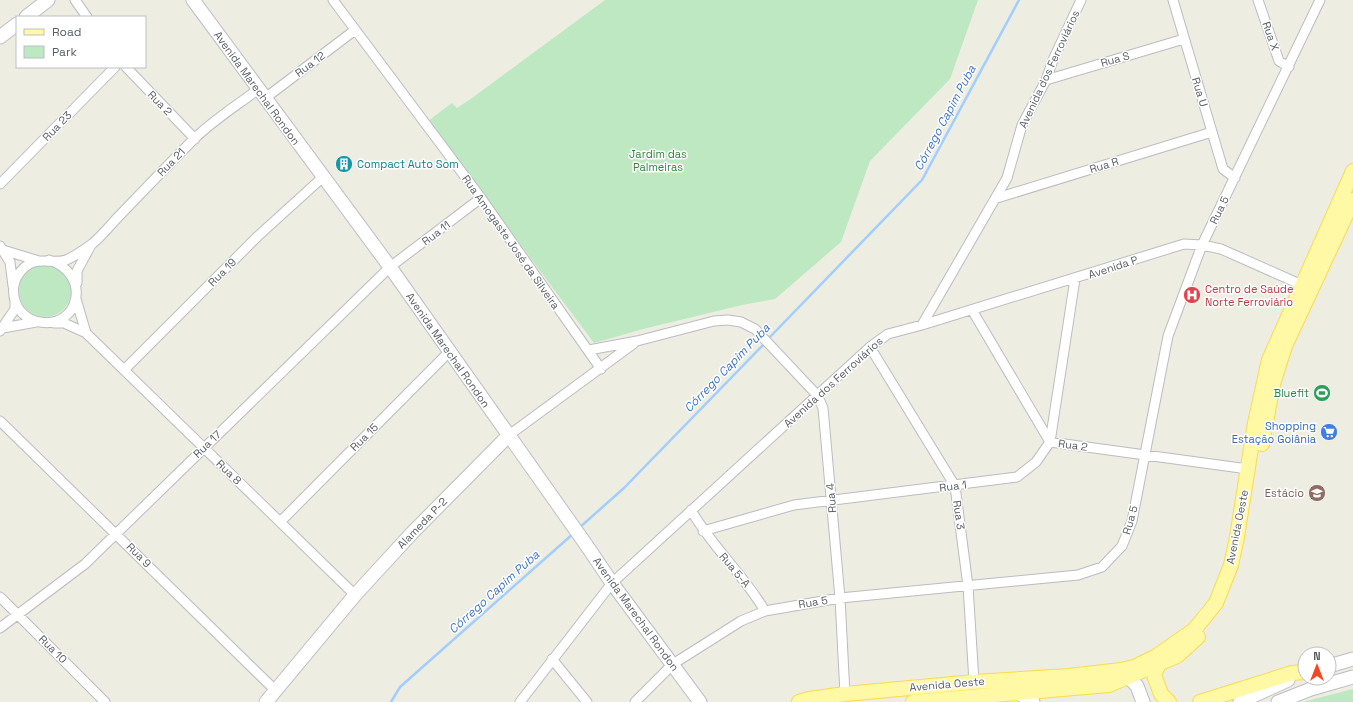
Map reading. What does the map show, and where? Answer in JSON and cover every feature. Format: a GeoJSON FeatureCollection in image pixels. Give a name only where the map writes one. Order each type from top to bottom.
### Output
{"type":"FeatureCollection","features":[{"type":"Feature","properties":{"kind":"main road"},"geometry":{"type":"LineString","coordinates":[[27,16],[48,0]]}},
{"type":"Feature","properties":{"kind":"main road","name":"Avenida Marechal Rondon"},"geometry":{"type":"LineString","coordinates":[[193,0],[390,267],[612,583],[700,702]]}},
{"type":"Feature","properties":{"kind":"main road"},"geometry":{"type":"LineString","coordinates":[[0,37],[16,25]]}},
{"type":"Feature","properties":{"kind":"main road","name":"Avenida Oeste"},"geometry":{"type":"LineString","coordinates":[[913,702],[1092,688],[1109,685],[1134,667],[1174,645],[1194,630],[1216,603],[1231,565],[1238,537],[1262,388],[1269,360],[1353,171]]}},
{"type":"Feature","properties":{"kind":"main road","name":"Avenida Oeste"},"geometry":{"type":"LineString","coordinates":[[799,702],[809,699],[845,694],[974,682],[1126,674],[1158,666],[1177,656],[1200,635],[1222,607],[1237,577],[1245,544],[1264,430],[1279,362],[1353,200]]}},
{"type":"Feature","properties":{"kind":"main road","name":"Alameda P-2"},"geometry":{"type":"LineString","coordinates":[[266,702],[354,595],[412,532],[509,435]]}},
{"type":"Feature","properties":{"kind":"main road"},"geometry":{"type":"LineString","coordinates":[[1337,664],[1353,659]]}},
{"type":"Feature","properties":{"kind":"main road"},"geometry":{"type":"LineString","coordinates":[[1158,666],[1154,675],[1161,694],[1169,702]]}},
{"type":"Feature","properties":{"kind":"main road"},"geometry":{"type":"LineString","coordinates":[[1200,702],[1292,673],[1297,673]]}},
{"type":"Feature","properties":{"kind":"main road"},"geometry":{"type":"LineString","coordinates":[[1126,674],[1137,686],[1143,702]]}},
{"type":"Feature","properties":{"kind":"main road"},"geometry":{"type":"LineString","coordinates":[[1240,702],[1297,676]]}},
{"type":"Feature","properties":{"kind":"main road"},"geometry":{"type":"LineString","coordinates":[[1278,702],[1311,689],[1353,677]]}},
{"type":"Feature","properties":{"kind":"main road"},"geometry":{"type":"LineString","coordinates":[[1018,693],[1033,702]]}},
{"type":"Feature","properties":{"kind":"street"},"geometry":{"type":"LineString","coordinates":[[75,0],[87,16]]}},
{"type":"Feature","properties":{"kind":"street","name":"Rua Amogaste José da Silveira"},"geometry":{"type":"LineString","coordinates":[[333,0],[481,198],[601,369]]}},
{"type":"Feature","properties":{"kind":"street","name":"Avenida dos Ferroviários"},"geometry":{"type":"LineString","coordinates":[[520,702],[612,583],[870,347],[888,334],[922,325],[997,198],[1007,178],[1022,125],[1046,80],[1053,60],[1081,0]]}},
{"type":"Feature","properties":{"kind":"street","name":"Rua U"},"geometry":{"type":"LineString","coordinates":[[1173,0],[1223,169],[1235,178]]}},
{"type":"Feature","properties":{"kind":"street","name":"Rua X"},"geometry":{"type":"LineString","coordinates":[[1258,0],[1279,61],[1288,67]]}},
{"type":"Feature","properties":{"kind":"street","name":"Rua 5"},"geometry":{"type":"LineString","coordinates":[[635,702],[673,664],[741,622],[765,611],[840,598],[1078,576],[1102,567],[1122,546],[1132,521],[1168,336],[1202,245],[1320,0]]}},
{"type":"Feature","properties":{"kind":"street","name":"Rua 12"},"geometry":{"type":"LineString","coordinates":[[261,94],[355,30]]}},
{"type":"Feature","properties":{"kind":"street","name":"Rua S"},"geometry":{"type":"LineString","coordinates":[[1046,80],[1184,39]]}},
{"type":"Feature","properties":{"kind":"street","name":"Rua 23"},"geometry":{"type":"LineString","coordinates":[[0,184],[114,68]]}},
{"type":"Feature","properties":{"kind":"street","name":"Rua 2"},"geometry":{"type":"LineString","coordinates":[[127,68],[195,138]]}},
{"type":"Feature","properties":{"kind":"street","name":"Rua 21"},"geometry":{"type":"LineString","coordinates":[[49,260],[66,260],[93,243],[195,138],[261,94]]}},
{"type":"Feature","properties":{"kind":"street","name":"Rua R"},"geometry":{"type":"LineString","coordinates":[[997,198],[1212,132]]}},
{"type":"Feature","properties":{"kind":"street","name":"Rua 19"},"geometry":{"type":"LineString","coordinates":[[124,370],[258,236],[323,177]]}},
{"type":"Feature","properties":{"kind":"street","name":"Rua 11"},"geometry":{"type":"LineString","coordinates":[[390,267],[481,198]]}},
{"type":"Feature","properties":{"kind":"street","name":"Rua 21"},"geometry":{"type":"LineString","coordinates":[[76,288],[77,271],[93,243]]}},
{"type":"Feature","properties":{"kind":"street","name":"Avenida P"},"geometry":{"type":"LineString","coordinates":[[922,325],[1075,279],[1184,244],[1202,245],[1221,249],[1302,285]]}},
{"type":"Feature","properties":{"kind":"street"},"geometry":{"type":"LineString","coordinates":[[2,248],[39,261]]}},
{"type":"Feature","properties":{"kind":"street"},"geometry":{"type":"LineString","coordinates":[[2,248],[10,262],[13,290],[19,310],[26,317],[36,322]]}},
{"type":"Feature","properties":{"kind":"street"},"geometry":{"type":"LineString","coordinates":[[2,330],[36,322],[46,323],[56,321],[65,316],[72,308],[76,299],[74,278],[68,270],[59,263],[49,260],[29,264],[21,271],[13,290]]}},
{"type":"Feature","properties":{"kind":"street","name":"Rua 17"},"geometry":{"type":"LineString","coordinates":[[18,614],[85,564],[390,267]]}},
{"type":"Feature","properties":{"kind":"street","name":"Rua 1"},"geometry":{"type":"LineString","coordinates":[[703,531],[764,512],[794,505],[955,486],[1017,477],[1036,462],[1050,442],[1075,279]]}},
{"type":"Feature","properties":{"kind":"street","name":"Rua 8"},"geometry":{"type":"LineString","coordinates":[[76,299],[86,333]]}},
{"type":"Feature","properties":{"kind":"street"},"geometry":{"type":"LineString","coordinates":[[2,330],[15,309],[15,300]]}},
{"type":"Feature","properties":{"kind":"street","name":"Rua 2"},"geometry":{"type":"LineString","coordinates":[[972,310],[1050,442],[1248,469]]}},
{"type":"Feature","properties":{"kind":"street","name":"Rua 4"},"geometry":{"type":"LineString","coordinates":[[638,341],[714,321],[728,320],[741,322],[755,330],[817,395],[823,408],[832,500],[840,598],[845,694]]}},
{"type":"Feature","properties":{"kind":"street","name":"Rua 8"},"geometry":{"type":"LineString","coordinates":[[46,323],[64,323],[86,333],[354,595]]}},
{"type":"Feature","properties":{"kind":"street"},"geometry":{"type":"LineString","coordinates":[[589,350],[638,341]]}},
{"type":"Feature","properties":{"kind":"street","name":"Alameda P-2"},"geometry":{"type":"LineString","coordinates":[[509,435],[601,369],[621,351],[638,341]]}},
{"type":"Feature","properties":{"kind":"street","name":"Rua 3"},"geometry":{"type":"LineString","coordinates":[[870,347],[955,486],[968,586],[974,682]]}},
{"type":"Feature","properties":{"kind":"street","name":"Rua 15"},"geometry":{"type":"LineString","coordinates":[[280,522],[449,352]]}},
{"type":"Feature","properties":{"kind":"street","name":"Rua 9"},"geometry":{"type":"LineString","coordinates":[[0,421],[276,691]]}},
{"type":"Feature","properties":{"kind":"street"},"geometry":{"type":"LineString","coordinates":[[691,510],[703,531]]}},
{"type":"Feature","properties":{"kind":"street","name":"Rua 5-A"},"geometry":{"type":"LineString","coordinates":[[703,531],[754,593],[765,611]]}},
{"type":"Feature","properties":{"kind":"street","name":"Rua 10"},"geometry":{"type":"LineString","coordinates":[[0,597],[105,702]]}},
{"type":"Feature","properties":{"kind":"street"},"geometry":{"type":"LineString","coordinates":[[0,628],[18,614]]}},
{"type":"Feature","properties":{"kind":"street"},"geometry":{"type":"LineString","coordinates":[[552,660],[587,702]]}},
{"type":"Feature","properties":{"kind":"green space","name":"Jardim das Palmeiras"},"geometry":{"type":"Polygon","coordinates":[[[605,0],[978,0],[950,79],[870,161],[841,242],[775,299],[742,305],[647,328],[594,343],[428,121],[452,103],[457,108],[472,98],[605,0]]]}},
{"type":"Feature","properties":{"kind":"green space"},"geometry":{"type":"Polygon","coordinates":[[[45,265],[59,269],[67,277],[71,291],[67,305],[59,313],[45,317],[31,313],[23,305],[19,291],[23,277],[31,269],[45,265]]]}},
{"type":"Feature","properties":{"kind":"green space"},"geometry":{"type":"Polygon","coordinates":[[[1353,689],[1353,702],[1304,702],[1306,701],[1353,689]]]}},
{"type":"Feature","properties":{"kind":"waterway","name":"Córrego Capim Puba"},"geometry":{"type":"LineString","coordinates":[[768,339],[922,180],[1019,0]]}},
{"type":"Feature","properties":{"kind":"waterway","name":"Córrego Capim Puba"},"geometry":{"type":"LineString","coordinates":[[579,528],[624,488],[765,343]]}},
{"type":"Feature","properties":{"kind":"waterway","name":"Córrego Capim Puba"},"geometry":{"type":"LineString","coordinates":[[391,702],[400,687],[574,533]]}},
{"type":"Feature","properties":{"kind":"place","name":"Compact Auto Som"},"geometry":{"type":"Point","coordinates":[344,164]}},
{"type":"Feature","properties":{"kind":"place","name":"Centro de Saúde Norte Ferroviário"},"geometry":{"type":"Point","coordinates":[1192,295]}},
{"type":"Feature","properties":{"kind":"place","name":"Bluefit"},"geometry":{"type":"Point","coordinates":[1322,393]}},
{"type":"Feature","properties":{"kind":"place","name":"Shopping Estação Goiânia"},"geometry":{"type":"Point","coordinates":[1329,432]}},
{"type":"Feature","properties":{"kind":"place","name":"Estácio"},"geometry":{"type":"Point","coordinates":[1317,493]}}]}
